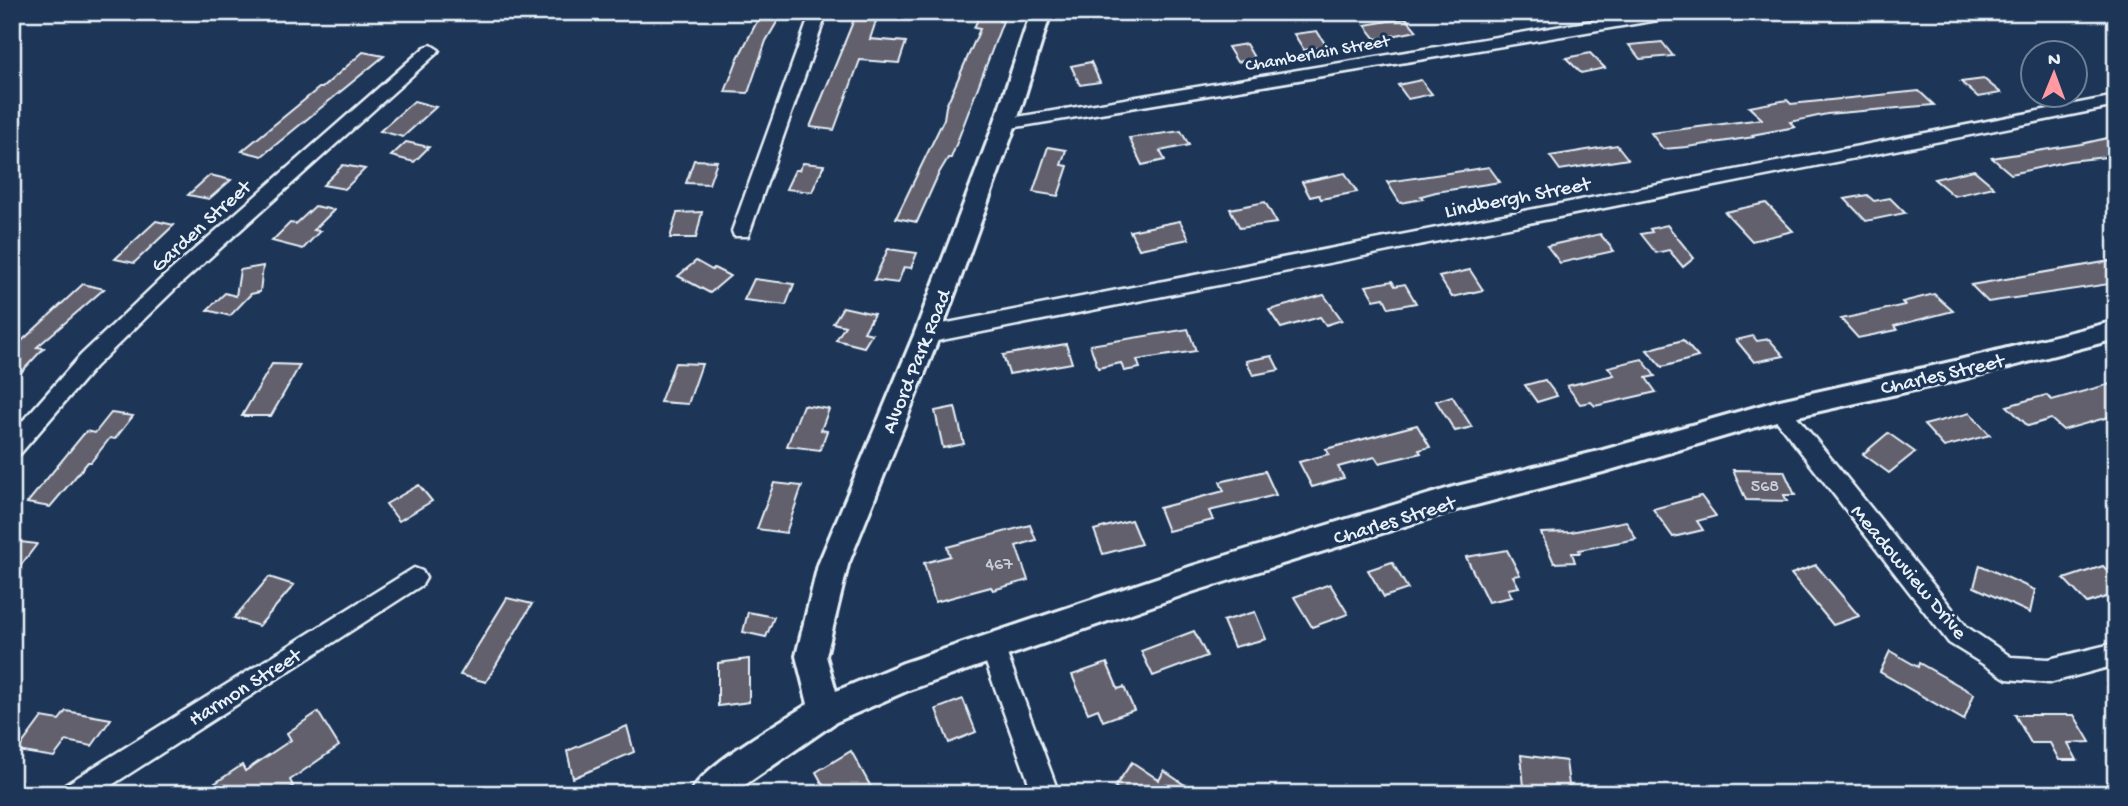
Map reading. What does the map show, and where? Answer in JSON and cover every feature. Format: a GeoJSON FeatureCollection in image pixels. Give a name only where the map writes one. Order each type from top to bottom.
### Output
{"type":"FeatureCollection","features":[{"type":"Feature","properties":{"kind":"street"},"geometry":{"type":"LineString","coordinates":[[741,231],[819,12]]}},
{"type":"Feature","properties":{"kind":"street","name":"Alvord Park Road"},"geometry":{"type":"LineString","coordinates":[[825,711],[811,656],[833,565],[927,335],[1005,124],[1041,12]]}},
{"type":"Feature","properties":{"kind":"street","name":"Chamberlain Street"},"geometry":{"type":"LineString","coordinates":[[1005,124],[1676,12]]}},
{"type":"Feature","properties":{"kind":"street","name":"Garden Street"},"geometry":{"type":"LineString","coordinates":[[12,448],[88,362],[167,284],[431,50]]}},
{"type":"Feature","properties":{"kind":"street","name":"Lindbergh Street"},"geometry":{"type":"LineString","coordinates":[[927,335],[2116,101]]}},
{"type":"Feature","properties":{"kind":"street","name":"Charles Street"},"geometry":{"type":"LineString","coordinates":[[706,794],[729,775],[825,711],[903,678],[1192,579],[1453,499],[1603,461],[1780,410],[1955,371],[2116,330]]}},
{"type":"Feature","properties":{"kind":"street","name":"Meadowview Drive"},"geometry":{"type":"LineString","coordinates":[[1780,410],[1958,635],[2007,668],[2049,671],[2116,654]]}},
{"type":"Feature","properties":{"kind":"street","name":"Harmon Street"},"geometry":{"type":"LineString","coordinates":[[74,794],[414,578]]}},
{"type":"Feature","properties":{"kind":"street"},"geometry":{"type":"LineString","coordinates":[[993,649],[1046,794]]}},
{"type":"Feature","properties":{"kind":"building"},"geometry":{"type":"Polygon","coordinates":[[[762,12],[783,12],[766,41],[748,93],[725,92],[738,58],[762,12]]]}},
{"type":"Feature","properties":{"kind":"building"},"geometry":{"type":"Polygon","coordinates":[[[857,12],[879,12],[870,39],[906,42],[899,63],[860,60],[834,130],[810,127],[857,12]]]}},
{"type":"Feature","properties":{"kind":"building"},"geometry":{"type":"Polygon","coordinates":[[[981,12],[1000,12],[999,21],[1003,21],[951,158],[948,158],[939,173],[917,222],[896,218],[944,119],[946,106],[980,29],[974,28],[981,12]]]}},
{"type":"Feature","properties":{"kind":"building"},"geometry":{"type":"Polygon","coordinates":[[[1406,18],[1417,31],[1376,39],[1365,25],[1406,18]]]}},
{"type":"Feature","properties":{"kind":"building"},"geometry":{"type":"Polygon","coordinates":[[[1317,31],[1327,47],[1304,50],[1294,34],[1317,31]]]}},
{"type":"Feature","properties":{"kind":"building"},"geometry":{"type":"Polygon","coordinates":[[[1662,42],[1673,56],[1640,59],[1629,45],[1662,42]]]}},
{"type":"Feature","properties":{"kind":"building"},"geometry":{"type":"Polygon","coordinates":[[[1246,44],[1255,59],[1237,62],[1228,47],[1246,44]]]}},
{"type":"Feature","properties":{"kind":"building"},"geometry":{"type":"Polygon","coordinates":[[[363,52],[384,56],[262,156],[242,151],[322,88],[363,52]]]}},
{"type":"Feature","properties":{"kind":"building"},"geometry":{"type":"Polygon","coordinates":[[[1590,53],[1605,68],[1581,73],[1566,58],[1590,53]]]}},
{"type":"Feature","properties":{"kind":"building"},"geometry":{"type":"Polygon","coordinates":[[[1091,62],[1100,82],[1080,85],[1071,66],[1091,62]]]}},
{"type":"Feature","properties":{"kind":"building"},"geometry":{"type":"Polygon","coordinates":[[[1984,79],[2001,93],[1978,97],[1961,82],[1984,79]]]}},
{"type":"Feature","properties":{"kind":"building"},"geometry":{"type":"Polygon","coordinates":[[[1421,80],[1432,94],[1408,99],[1398,85],[1421,80]]]}},
{"type":"Feature","properties":{"kind":"building"},"geometry":{"type":"Polygon","coordinates":[[[1919,91],[1934,105],[1827,114],[1790,122],[1795,127],[1752,135],[1754,137],[1687,147],[1663,149],[1651,133],[1762,119],[1749,107],[1787,100],[1791,104],[1919,91]]]}},
{"type":"Feature","properties":{"kind":"building"},"geometry":{"type":"Polygon","coordinates":[[[414,101],[436,107],[403,137],[380,131],[414,101]]]}},
{"type":"Feature","properties":{"kind":"building"},"geometry":{"type":"Polygon","coordinates":[[[1181,131],[1189,145],[1160,151],[1165,160],[1142,165],[1129,138],[1181,131]]]}},
{"type":"Feature","properties":{"kind":"building"},"geometry":{"type":"Polygon","coordinates":[[[2116,136],[2116,156],[2069,161],[2011,174],[1992,158],[2081,144],[2116,136]]]}},
{"type":"Feature","properties":{"kind":"building"},"geometry":{"type":"Polygon","coordinates":[[[406,142],[429,147],[414,162],[391,156],[406,142]]]}},
{"type":"Feature","properties":{"kind":"building"},"geometry":{"type":"Polygon","coordinates":[[[1617,145],[1628,159],[1560,170],[1550,156],[1617,145]]]}},
{"type":"Feature","properties":{"kind":"building"},"geometry":{"type":"Polygon","coordinates":[[[1048,147],[1066,150],[1061,165],[1068,166],[1058,196],[1033,192],[1048,147]]]}},
{"type":"Feature","properties":{"kind":"building"},"geometry":{"type":"Polygon","coordinates":[[[694,160],[717,161],[709,184],[686,183],[694,160]]]}},
{"type":"Feature","properties":{"kind":"building"},"geometry":{"type":"Polygon","coordinates":[[[803,163],[824,165],[812,192],[786,189],[795,170],[799,170],[803,163]]]}},
{"type":"Feature","properties":{"kind":"building"},"geometry":{"type":"Polygon","coordinates":[[[343,165],[365,169],[345,189],[323,185],[343,165]]]}},
{"type":"Feature","properties":{"kind":"building"},"geometry":{"type":"Polygon","coordinates":[[[1489,167],[1500,182],[1436,192],[1421,196],[1423,199],[1400,203],[1387,182],[1489,167]]]}},
{"type":"Feature","properties":{"kind":"building"},"geometry":{"type":"Polygon","coordinates":[[[1974,170],[1994,187],[1954,196],[1934,179],[1974,170]]]}},
{"type":"Feature","properties":{"kind":"building"},"geometry":{"type":"Polygon","coordinates":[[[1345,173],[1357,192],[1321,199],[1319,195],[1310,197],[1302,182],[1345,173]]]}},
{"type":"Feature","properties":{"kind":"building"},"geometry":{"type":"Polygon","coordinates":[[[210,175],[231,180],[209,199],[188,195],[210,175]]]}},
{"type":"Feature","properties":{"kind":"building"},"geometry":{"type":"Polygon","coordinates":[[[1867,195],[1874,201],[1890,198],[1905,213],[1866,221],[1845,199],[1867,195]]]}},
{"type":"Feature","properties":{"kind":"building"},"geometry":{"type":"Polygon","coordinates":[[[1265,202],[1277,223],[1240,228],[1230,209],[1265,202]]]}},
{"type":"Feature","properties":{"kind":"building"},"geometry":{"type":"Polygon","coordinates":[[[1766,203],[1793,231],[1752,241],[1725,212],[1766,203]]]}},
{"type":"Feature","properties":{"kind":"building"},"geometry":{"type":"Polygon","coordinates":[[[315,206],[334,210],[314,230],[320,231],[303,249],[272,241],[290,223],[296,224],[315,206]]]}},
{"type":"Feature","properties":{"kind":"building"},"geometry":{"type":"Polygon","coordinates":[[[702,212],[696,238],[670,238],[677,213],[702,212]]]}},
{"type":"Feature","properties":{"kind":"building"},"geometry":{"type":"Polygon","coordinates":[[[156,221],[174,225],[134,263],[115,259],[156,221]]]}},
{"type":"Feature","properties":{"kind":"building"},"geometry":{"type":"Polygon","coordinates":[[[1180,221],[1189,239],[1139,249],[1130,231],[1180,221]]]}},
{"type":"Feature","properties":{"kind":"building"},"geometry":{"type":"Polygon","coordinates":[[[1667,225],[1694,258],[1683,267],[1669,250],[1656,253],[1641,234],[1667,225]]]}},
{"type":"Feature","properties":{"kind":"building"},"geometry":{"type":"Polygon","coordinates":[[[1600,234],[1614,251],[1560,263],[1547,246],[1600,234]]]}},
{"type":"Feature","properties":{"kind":"building"},"geometry":{"type":"Polygon","coordinates":[[[888,249],[917,253],[911,268],[904,267],[898,283],[874,280],[888,249]]]}},
{"type":"Feature","properties":{"kind":"building"},"geometry":{"type":"Polygon","coordinates":[[[2116,260],[2116,283],[1988,302],[1971,285],[2116,260]]]}},
{"type":"Feature","properties":{"kind":"building"},"geometry":{"type":"Polygon","coordinates":[[[696,261],[730,276],[710,293],[678,276],[696,261]]]}},
{"type":"Feature","properties":{"kind":"building"},"geometry":{"type":"Polygon","coordinates":[[[263,266],[260,292],[251,294],[230,316],[207,310],[225,293],[236,296],[240,270],[263,266]]]}},
{"type":"Feature","properties":{"kind":"building"},"geometry":{"type":"Polygon","coordinates":[[[1470,270],[1483,290],[1452,297],[1439,277],[1470,270]]]}},
{"type":"Feature","properties":{"kind":"building"},"geometry":{"type":"Polygon","coordinates":[[[754,279],[794,284],[786,305],[744,300],[754,279]]]}},
{"type":"Feature","properties":{"kind":"building"},"geometry":{"type":"Polygon","coordinates":[[[1392,281],[1395,286],[1405,284],[1416,303],[1389,308],[1384,298],[1374,300],[1366,286],[1392,281]]]}},
{"type":"Feature","properties":{"kind":"building"},"geometry":{"type":"Polygon","coordinates":[[[83,284],[104,289],[37,347],[44,348],[12,382],[12,350],[83,284]]]}},
{"type":"Feature","properties":{"kind":"building"},"geometry":{"type":"Polygon","coordinates":[[[1934,294],[1953,311],[1894,326],[1897,330],[1858,338],[1841,319],[1905,305],[1902,302],[1934,294]]]}},
{"type":"Feature","properties":{"kind":"building"},"geometry":{"type":"Polygon","coordinates":[[[1324,295],[1342,320],[1326,325],[1320,317],[1281,328],[1269,310],[1324,295]]]}},
{"type":"Feature","properties":{"kind":"building"},"geometry":{"type":"Polygon","coordinates":[[[843,307],[874,314],[864,332],[872,334],[864,347],[836,340],[845,326],[833,323],[843,307]]]}},
{"type":"Feature","properties":{"kind":"building"},"geometry":{"type":"Polygon","coordinates":[[[1188,329],[1196,351],[1137,360],[1140,368],[1124,371],[1121,363],[1098,368],[1090,345],[1188,329]]]}},
{"type":"Feature","properties":{"kind":"building"},"geometry":{"type":"Polygon","coordinates":[[[1753,336],[1757,341],[1769,339],[1784,356],[1754,362],[1736,340],[1753,336]]]}},
{"type":"Feature","properties":{"kind":"building"},"geometry":{"type":"Polygon","coordinates":[[[1683,340],[1698,357],[1662,367],[1647,350],[1683,340]]]}},
{"type":"Feature","properties":{"kind":"building"},"geometry":{"type":"Polygon","coordinates":[[[1066,344],[1072,363],[1009,374],[1003,355],[1066,344]]]}},
{"type":"Feature","properties":{"kind":"building"},"geometry":{"type":"Polygon","coordinates":[[[1272,356],[1279,370],[1253,375],[1246,361],[1272,356]]]}},
{"type":"Feature","properties":{"kind":"building"},"geometry":{"type":"Polygon","coordinates":[[[1642,359],[1655,376],[1646,378],[1656,392],[1595,406],[1591,402],[1580,404],[1567,386],[1614,375],[1608,367],[1642,359]]]}},
{"type":"Feature","properties":{"kind":"building"},"geometry":{"type":"Polygon","coordinates":[[[675,363],[702,364],[688,404],[660,402],[675,363]]]}},
{"type":"Feature","properties":{"kind":"building"},"geometry":{"type":"Polygon","coordinates":[[[272,364],[300,365],[271,416],[242,416],[272,364]]]}},
{"type":"Feature","properties":{"kind":"building"},"geometry":{"type":"Polygon","coordinates":[[[1545,380],[1557,396],[1537,402],[1525,385],[1545,380]]]}},
{"type":"Feature","properties":{"kind":"building"},"geometry":{"type":"Polygon","coordinates":[[[2110,384],[2116,389],[2116,415],[2063,430],[2051,419],[2028,426],[2007,406],[2046,395],[2052,400],[2110,384]]]}},
{"type":"Feature","properties":{"kind":"building"},"geometry":{"type":"Polygon","coordinates":[[[1452,396],[1472,427],[1455,431],[1436,401],[1452,396]]]}},
{"type":"Feature","properties":{"kind":"building"},"geometry":{"type":"Polygon","coordinates":[[[803,405],[829,409],[821,430],[827,431],[820,450],[787,446],[803,405]]]}},
{"type":"Feature","properties":{"kind":"building"},"geometry":{"type":"Polygon","coordinates":[[[955,407],[964,444],[943,448],[935,411],[955,407]]]}},
{"type":"Feature","properties":{"kind":"building"},"geometry":{"type":"Polygon","coordinates":[[[111,413],[133,416],[115,439],[110,438],[91,462],[88,462],[50,507],[27,503],[86,431],[95,433],[111,413]]]}},
{"type":"Feature","properties":{"kind":"building"},"geometry":{"type":"Polygon","coordinates":[[[1970,413],[1990,435],[1944,447],[1924,425],[1970,413]]]}},
{"type":"Feature","properties":{"kind":"building"},"geometry":{"type":"Polygon","coordinates":[[[1417,425],[1430,447],[1419,450],[1421,453],[1379,463],[1375,457],[1338,467],[1344,478],[1312,487],[1299,462],[1329,454],[1326,449],[1417,425]]]}},
{"type":"Feature","properties":{"kind":"building"},"geometry":{"type":"Polygon","coordinates":[[[1888,433],[1915,452],[1889,473],[1863,454],[1888,433]]]}},
{"type":"Feature","properties":{"kind":"building"},"geometry":{"type":"Polygon","coordinates":[[[1733,470],[1784,471],[1795,495],[1784,495],[1787,501],[1746,500],[1733,470]]]}},
{"type":"Feature","properties":{"kind":"building"},"geometry":{"type":"Polygon","coordinates":[[[1265,471],[1276,495],[1209,511],[1213,520],[1168,531],[1159,508],[1224,491],[1220,482],[1265,471]]]}},
{"type":"Feature","properties":{"kind":"building"},"geometry":{"type":"Polygon","coordinates":[[[774,483],[802,486],[786,533],[757,529],[774,483]]]}},
{"type":"Feature","properties":{"kind":"building"},"geometry":{"type":"Polygon","coordinates":[[[419,485],[432,501],[399,521],[386,504],[419,485]]]}},
{"type":"Feature","properties":{"kind":"building"},"geometry":{"type":"Polygon","coordinates":[[[1701,496],[1716,516],[1697,521],[1703,530],[1673,537],[1653,509],[1701,496]]]}},
{"type":"Feature","properties":{"kind":"building"},"geometry":{"type":"Polygon","coordinates":[[[1131,520],[1141,544],[1103,554],[1094,530],[1131,520]]]}},
{"type":"Feature","properties":{"kind":"building"},"geometry":{"type":"Polygon","coordinates":[[[1626,521],[1636,539],[1579,550],[1580,553],[1572,553],[1575,562],[1554,563],[1541,533],[1571,532],[1626,521]]]}},
{"type":"Feature","properties":{"kind":"building"},"geometry":{"type":"Polygon","coordinates":[[[1030,525],[1036,540],[1016,546],[1028,580],[935,602],[924,563],[950,556],[947,547],[1030,525]]]}},
{"type":"Feature","properties":{"kind":"building"},"geometry":{"type":"Polygon","coordinates":[[[12,541],[37,544],[12,577],[12,541]]]}},
{"type":"Feature","properties":{"kind":"building"},"geometry":{"type":"Polygon","coordinates":[[[1507,550],[1520,575],[1513,576],[1519,587],[1508,589],[1512,597],[1488,602],[1466,557],[1507,550]]]}},
{"type":"Feature","properties":{"kind":"building"},"geometry":{"type":"Polygon","coordinates":[[[1392,562],[1408,589],[1384,597],[1368,570],[1392,562]]]}},
{"type":"Feature","properties":{"kind":"building"},"geometry":{"type":"Polygon","coordinates":[[[1816,565],[1859,616],[1833,625],[1791,574],[1816,565]]]}},
{"type":"Feature","properties":{"kind":"building"},"geometry":{"type":"Polygon","coordinates":[[[1980,565],[2035,590],[2030,613],[1974,587],[1980,565]]]}},
{"type":"Feature","properties":{"kind":"building"},"geometry":{"type":"Polygon","coordinates":[[[2103,566],[2116,579],[2116,594],[2087,603],[2064,579],[2103,566]]]}},
{"type":"Feature","properties":{"kind":"building"},"geometry":{"type":"Polygon","coordinates":[[[269,577],[294,585],[259,626],[234,618],[269,577]]]}},
{"type":"Feature","properties":{"kind":"building"},"geometry":{"type":"Polygon","coordinates":[[[1330,584],[1348,614],[1312,627],[1294,597],[1330,584]]]}},
{"type":"Feature","properties":{"kind":"building"},"geometry":{"type":"Polygon","coordinates":[[[507,598],[532,604],[486,682],[460,675],[507,598]]]}},
{"type":"Feature","properties":{"kind":"building"},"geometry":{"type":"Polygon","coordinates":[[[748,612],[774,617],[766,637],[743,632],[748,612]]]}},
{"type":"Feature","properties":{"kind":"building"},"geometry":{"type":"Polygon","coordinates":[[[1255,612],[1266,639],[1234,647],[1223,621],[1255,612]]]}},
{"type":"Feature","properties":{"kind":"building"},"geometry":{"type":"Polygon","coordinates":[[[1194,631],[1207,656],[1153,676],[1141,651],[1194,631]]]}},
{"type":"Feature","properties":{"kind":"building"},"geometry":{"type":"Polygon","coordinates":[[[1890,651],[1918,667],[1919,663],[1974,694],[1964,720],[1880,672],[1890,651]]]}},
{"type":"Feature","properties":{"kind":"building"},"geometry":{"type":"Polygon","coordinates":[[[749,659],[749,702],[718,706],[718,663],[749,659]]]}},
{"type":"Feature","properties":{"kind":"building"},"geometry":{"type":"Polygon","coordinates":[[[1107,663],[1118,689],[1124,687],[1134,710],[1103,721],[1098,709],[1088,713],[1072,675],[1107,663]]]}},
{"type":"Feature","properties":{"kind":"building"},"geometry":{"type":"Polygon","coordinates":[[[963,699],[976,732],[949,743],[936,709],[963,699]]]}},
{"type":"Feature","properties":{"kind":"building"},"geometry":{"type":"Polygon","coordinates":[[[66,711],[111,719],[92,746],[66,741],[54,757],[17,751],[42,717],[59,720],[66,711]]]}},
{"type":"Feature","properties":{"kind":"building"},"geometry":{"type":"Polygon","coordinates":[[[318,712],[339,746],[290,780],[293,786],[281,794],[199,794],[242,765],[245,771],[291,740],[287,733],[318,712]]]}},
{"type":"Feature","properties":{"kind":"building"},"geometry":{"type":"Polygon","coordinates":[[[2015,715],[2074,715],[2090,742],[2068,743],[2077,760],[2059,760],[2050,743],[2031,743],[2015,715]]]}},
{"type":"Feature","properties":{"kind":"building"},"geometry":{"type":"Polygon","coordinates":[[[627,726],[634,752],[573,778],[567,751],[627,726]]]}},
{"type":"Feature","properties":{"kind":"building"},"geometry":{"type":"Polygon","coordinates":[[[851,751],[871,787],[860,794],[828,794],[816,772],[851,751]]]}},
{"type":"Feature","properties":{"kind":"building"},"geometry":{"type":"Polygon","coordinates":[[[1521,755],[1566,761],[1570,793],[1524,787],[1521,755]]]}},
{"type":"Feature","properties":{"kind":"building"},"geometry":{"type":"Polygon","coordinates":[[[1132,762],[1159,780],[1164,771],[1198,794],[1125,794],[1115,787],[1132,762]]]}}]}
